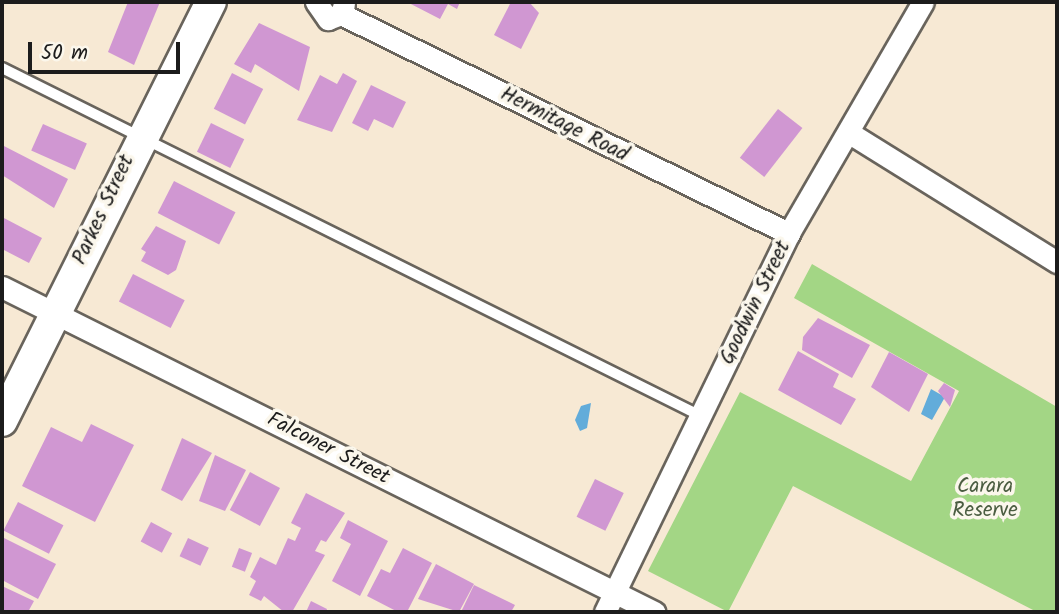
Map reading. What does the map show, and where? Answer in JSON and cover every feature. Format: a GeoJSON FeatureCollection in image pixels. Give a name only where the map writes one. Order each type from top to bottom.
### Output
{"type":"FeatureCollection","features":[{"type":"Feature","properties":{"kind":"street","name":"Parkes Street"},"geometry":{"type":"LineString","coordinates":[[2,421],[141,134],[211,2]]}},
{"type":"Feature","properties":{"kind":"street","name":"Hermitage Road"},"geometry":{"type":"LineString","coordinates":[[316,2],[323,17],[343,8],[789,233]]}},
{"type":"Feature","properties":{"kind":"street","name":"Goodwin Street"},"geometry":{"type":"LineString","coordinates":[[605,612],[789,233],[851,134],[923,2]]}},
{"type":"Feature","properties":{"kind":"street"},"geometry":{"type":"LineString","coordinates":[[851,134],[1057,262]]}},
{"type":"Feature","properties":{"kind":"street","name":"Falconer Street"},"geometry":{"type":"LineString","coordinates":[[2,287],[654,612]]}},
{"type":"Feature","properties":{"kind":"lane"},"geometry":{"type":"LineString","coordinates":[[2,68],[141,134],[701,416]]}},
{"type":"Feature","properties":{"kind":"green space","name":"Carara Reserve"},"geometry":{"type":"Polygon","coordinates":[[[812,264],[1057,407],[1057,612],[1037,612],[793,486],[728,612],[648,571],[740,392],[911,481],[959,391],[794,298],[812,264]]]}},
{"type":"Feature","properties":{"kind":"water"},"geometry":{"type":"Polygon","coordinates":[[[931,389],[945,397],[932,420],[921,414],[931,389]]]}},
{"type":"Feature","properties":{"kind":"water"},"geometry":{"type":"Polygon","coordinates":[[[591,403],[587,428],[580,431],[575,420],[581,406],[591,403]]]}},
{"type":"Feature","properties":{"kind":"building"},"geometry":{"type":"Polygon","coordinates":[[[128,2],[160,2],[134,65],[108,52],[128,2]]]}},
{"type":"Feature","properties":{"kind":"building"},"geometry":{"type":"Polygon","coordinates":[[[407,2],[460,2],[457,9],[448,4],[440,19],[407,2]]]}},
{"type":"Feature","properties":{"kind":"building"},"geometry":{"type":"Polygon","coordinates":[[[511,2],[529,2],[539,13],[521,49],[494,35],[511,2]]]}},
{"type":"Feature","properties":{"kind":"building"},"geometry":{"type":"Polygon","coordinates":[[[259,23],[310,47],[299,91],[255,64],[251,73],[234,64],[259,23]]]}},
{"type":"Feature","properties":{"kind":"building"},"geometry":{"type":"Polygon","coordinates":[[[232,73],[263,89],[245,125],[214,109],[232,73]]]}},
{"type":"Feature","properties":{"kind":"building"},"geometry":{"type":"Polygon","coordinates":[[[343,73],[357,81],[332,132],[297,120],[320,75],[337,84],[343,73]]]}},
{"type":"Feature","properties":{"kind":"building"},"geometry":{"type":"Polygon","coordinates":[[[371,85],[406,102],[393,128],[374,119],[368,131],[352,123],[371,85]]]}},
{"type":"Feature","properties":{"kind":"building"},"geometry":{"type":"Polygon","coordinates":[[[778,109],[802,128],[764,177],[740,158],[778,109]]]}},
{"type":"Feature","properties":{"kind":"building"},"geometry":{"type":"Polygon","coordinates":[[[211,123],[244,139],[230,168],[197,152],[211,123]]]}},
{"type":"Feature","properties":{"kind":"building"},"geometry":{"type":"Polygon","coordinates":[[[43,124],[87,144],[75,170],[31,150],[43,124]]]}},
{"type":"Feature","properties":{"kind":"building"},"geometry":{"type":"Polygon","coordinates":[[[2,145],[68,179],[54,208],[2,175],[2,145]]]}},
{"type":"Feature","properties":{"kind":"building"},"geometry":{"type":"Polygon","coordinates":[[[174,181],[235,212],[219,244],[158,213],[174,181]]]}},
{"type":"Feature","properties":{"kind":"building"},"geometry":{"type":"Polygon","coordinates":[[[2,217],[42,238],[29,263],[2,249],[2,217]]]}},
{"type":"Feature","properties":{"kind":"building"},"geometry":{"type":"Polygon","coordinates":[[[156,226],[186,241],[176,270],[168,275],[141,261],[146,252],[141,249],[156,226]]]}},
{"type":"Feature","properties":{"kind":"building"},"geometry":{"type":"Polygon","coordinates":[[[133,274],[185,300],[171,328],[119,302],[133,274]]]}},
{"type":"Feature","properties":{"kind":"building"},"geometry":{"type":"Polygon","coordinates":[[[818,318],[870,345],[852,378],[802,350],[803,337],[818,318]]]}},
{"type":"Feature","properties":{"kind":"building"},"geometry":{"type":"Polygon","coordinates":[[[798,351],[839,374],[833,387],[856,399],[841,425],[778,390],[798,351]]]}},
{"type":"Feature","properties":{"kind":"building"},"geometry":{"type":"Polygon","coordinates":[[[889,352],[928,374],[909,412],[871,387],[889,352]]]}},
{"type":"Feature","properties":{"kind":"building"},"geometry":{"type":"Polygon","coordinates":[[[944,383],[955,390],[950,407],[938,391],[944,383]]]}},
{"type":"Feature","properties":{"kind":"building"},"geometry":{"type":"Polygon","coordinates":[[[91,424],[134,445],[95,522],[22,486],[51,427],[82,442],[91,424]]]}},
{"type":"Feature","properties":{"kind":"building"},"geometry":{"type":"Polygon","coordinates":[[[182,438],[212,453],[182,501],[161,490],[182,438]]]}},
{"type":"Feature","properties":{"kind":"building"},"geometry":{"type":"Polygon","coordinates":[[[215,455],[246,470],[225,511],[199,501],[215,455]]]}},
{"type":"Feature","properties":{"kind":"building"},"geometry":{"type":"Polygon","coordinates":[[[250,472],[280,488],[260,526],[230,510],[250,472]]]}},
{"type":"Feature","properties":{"kind":"building"},"geometry":{"type":"Polygon","coordinates":[[[595,479],[624,493],[605,531],[577,517],[595,479]]]}},
{"type":"Feature","properties":{"kind":"building"},"geometry":{"type":"Polygon","coordinates":[[[306,493],[345,513],[326,542],[321,540],[315,551],[325,555],[292,612],[284,612],[264,596],[261,601],[249,595],[256,581],[250,577],[260,557],[276,565],[288,538],[295,541],[301,528],[291,523],[306,493]]]}},
{"type":"Feature","properties":{"kind":"building"},"geometry":{"type":"Polygon","coordinates":[[[18,502],[63,525],[49,554],[3,531],[18,502]]]}},
{"type":"Feature","properties":{"kind":"building"},"geometry":{"type":"Polygon","coordinates":[[[348,520],[388,541],[360,596],[332,581],[351,544],[340,538],[348,520]]]}},
{"type":"Feature","properties":{"kind":"building"},"geometry":{"type":"Polygon","coordinates":[[[151,522],[172,533],[162,553],[141,541],[151,522]]]}},
{"type":"Feature","properties":{"kind":"building"},"geometry":{"type":"Polygon","coordinates":[[[2,537],[56,564],[38,599],[2,580],[2,537]]]}},
{"type":"Feature","properties":{"kind":"building"},"geometry":{"type":"Polygon","coordinates":[[[188,538],[209,548],[200,566],[180,556],[188,538]]]}},
{"type":"Feature","properties":{"kind":"building"},"geometry":{"type":"Polygon","coordinates":[[[239,548],[252,553],[245,572],[232,567],[239,548]]]}},
{"type":"Feature","properties":{"kind":"building"},"geometry":{"type":"Polygon","coordinates":[[[403,548],[432,563],[407,612],[398,612],[367,596],[381,569],[390,573],[403,548]]]}},
{"type":"Feature","properties":{"kind":"building"},"geometry":{"type":"Polygon","coordinates":[[[436,564],[474,584],[459,612],[418,599],[436,564]]]}},
{"type":"Feature","properties":{"kind":"building"},"geometry":{"type":"Polygon","coordinates":[[[474,585],[515,605],[511,612],[461,612],[474,585]]]}},
{"type":"Feature","properties":{"kind":"building"},"geometry":{"type":"Polygon","coordinates":[[[2,586],[34,601],[28,612],[2,612],[2,586]]]}},
{"type":"Feature","properties":{"kind":"building"},"geometry":{"type":"Polygon","coordinates":[[[311,601],[327,609],[326,612],[306,612],[311,601]]]}}]}
